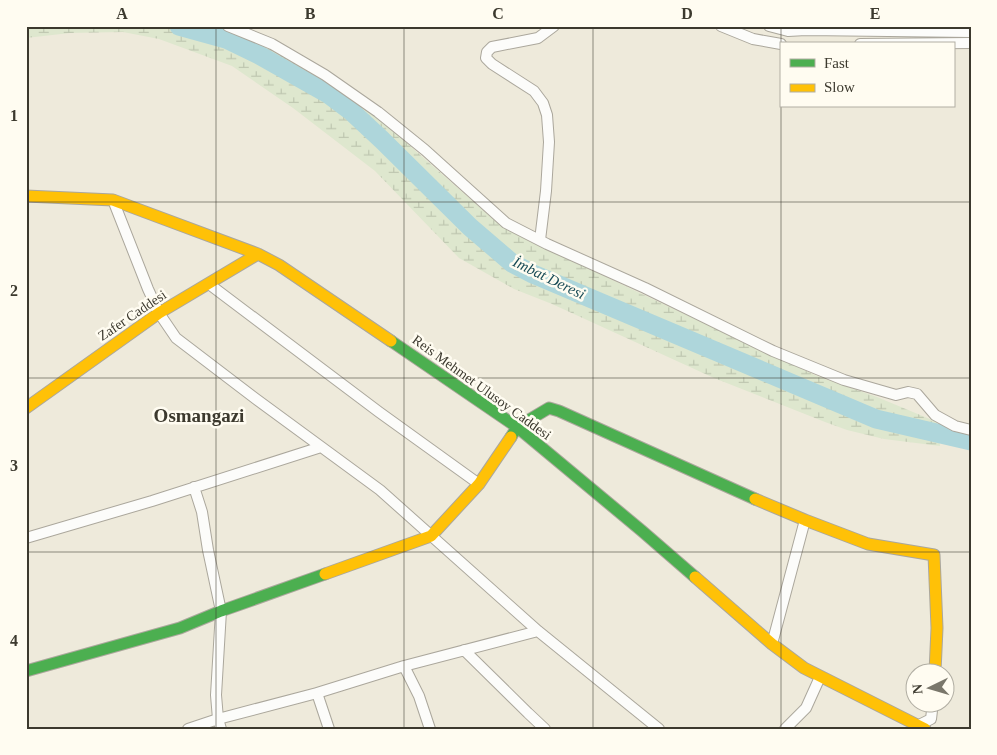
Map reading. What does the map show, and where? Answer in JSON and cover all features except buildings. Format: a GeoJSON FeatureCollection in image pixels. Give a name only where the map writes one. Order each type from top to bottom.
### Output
{"type":"FeatureCollection","features":[{"type":"Feature","properties":{"kind":"street"},"geometry":{"type":"LineString","coordinates":[[228,26],[272,44],[325,75],[378,112],[425,150],[506,223],[773,351],[844,380],[896,395],[908,392],[917,394],[935,415],[955,426],[971,430]]}},
{"type":"Feature","properties":{"kind":"street"},"geometry":{"type":"LineString","coordinates":[[540,240],[549,142],[547,115],[534,91],[492,64],[486,58],[487,52],[492,47],[538,38],[554,26]]}},
{"type":"Feature","properties":{"kind":"street"},"geometry":{"type":"LineString","coordinates":[[721,26],[753,39],[780,44]]}},
{"type":"Feature","properties":{"kind":"street"},"geometry":{"type":"LineString","coordinates":[[769,26],[788,31],[806,28],[937,29],[971,32]]}},
{"type":"Feature","properties":{"kind":"street"},"geometry":{"type":"LineString","coordinates":[[954,43],[971,43]]}},
{"type":"Feature","properties":{"kind":"street","name":"Reis Mehmet Ulusoy Caddesi"},"geometry":{"type":"LineString","coordinates":[[26,196],[113,200],[258,254],[302,280],[517,427],[772,644],[804,668],[922,727]]}},
{"type":"Feature","properties":{"kind":"street"},"geometry":{"type":"LineString","coordinates":[[113,200],[148,289],[159,313],[176,338],[380,490],[538,630],[659,729]]}},
{"type":"Feature","properties":{"kind":"street","name":"Zafer Caddesi"},"geometry":{"type":"LineString","coordinates":[[26,408],[159,313],[258,254]]}},
{"type":"Feature","properties":{"kind":"street"},"geometry":{"type":"LineString","coordinates":[[209,284],[379,412],[479,484]]}},
{"type":"Feature","properties":{"kind":"street"},"geometry":{"type":"LineString","coordinates":[[26,671],[180,628],[221,611],[431,536],[479,484],[517,427],[549,408],[722,485],[868,544],[934,555],[937,598],[936,662]]}},
{"type":"Feature","properties":{"kind":"street"},"geometry":{"type":"LineString","coordinates":[[26,538],[152,501],[321,447]]}},
{"type":"Feature","properties":{"kind":"street"},"geometry":{"type":"LineString","coordinates":[[194,487],[202,512],[221,611],[216,695],[219,724]]}},
{"type":"Feature","properties":{"kind":"street"},"geometry":{"type":"LineString","coordinates":[[772,644],[806,520]]}},
{"type":"Feature","properties":{"kind":"street"},"geometry":{"type":"LineString","coordinates":[[188,729],[219,724],[404,666],[538,630]]}},
{"type":"Feature","properties":{"kind":"street"},"geometry":{"type":"LineString","coordinates":[[464,650],[545,729]]}},
{"type":"Feature","properties":{"kind":"street"},"geometry":{"type":"LineString","coordinates":[[404,666],[419,696],[430,729]]}},
{"type":"Feature","properties":{"kind":"street"},"geometry":{"type":"LineString","coordinates":[[786,729],[806,708],[820,677]]}},
{"type":"Feature","properties":{"kind":"street"},"geometry":{"type":"LineString","coordinates":[[317,693],[329,729]]}},
{"type":"Feature","properties":{"kind":"street"},"geometry":{"type":"LineString","coordinates":[[922,727],[931,719],[932,712]]}},
{"type":"Feature","properties":{"kind":"green space"},"geometry":{"type":"Polygon","coordinates":[[[26,26],[221,26],[266,46],[323,78],[367,108],[494,220],[514,233],[817,376],[877,397],[937,422],[940,446],[884,439],[847,430],[825,422],[714,378],[552,304],[514,289],[459,258],[375,171],[293,108],[232,66],[159,39],[123,32],[70,33],[26,38],[26,26]]]}},
{"type":"Feature","properties":{"kind":"waterway","name":"İmbat Deresi"},"geometry":{"type":"LineString","coordinates":[[179,26],[226,39],[259,55],[328,94],[352,112],[470,227],[512,263],[533,274],[876,419],[971,441]]}},
{"type":"Feature","properties":{"kind":"traffic: fast"},"geometry":{"type":"LineString","coordinates":[[391,341],[517,427],[695,577]]}},
{"type":"Feature","properties":{"kind":"traffic: fast"},"geometry":{"type":"LineString","coordinates":[[511,437],[517,427],[549,408],[755,499]]}},
{"type":"Feature","properties":{"kind":"traffic: fast"},"geometry":{"type":"LineString","coordinates":[[26,671],[180,628],[221,611],[325,574]]}},
{"type":"Feature","properties":{"kind":"traffic: slow"},"geometry":{"type":"LineString","coordinates":[[26,196],[113,200],[258,254],[279,265],[391,341]]}},
{"type":"Feature","properties":{"kind":"traffic: slow"},"geometry":{"type":"LineString","coordinates":[[26,408],[159,313],[258,254]]}},
{"type":"Feature","properties":{"kind":"traffic: slow"},"geometry":{"type":"LineString","coordinates":[[325,574],[431,536],[479,484],[511,437]]}},
{"type":"Feature","properties":{"kind":"traffic: slow"},"geometry":{"type":"LineString","coordinates":[[755,499],[868,544],[934,555],[937,628],[935,662]]}},
{"type":"Feature","properties":{"kind":"traffic: slow"},"geometry":{"type":"LineString","coordinates":[[695,577],[772,644],[804,668],[925,729]]}},
{"type":"Feature","properties":{"kind":"district","name":"Osmangazi"},"geometry":{"type":"Point","coordinates":[199,415]}}]}
